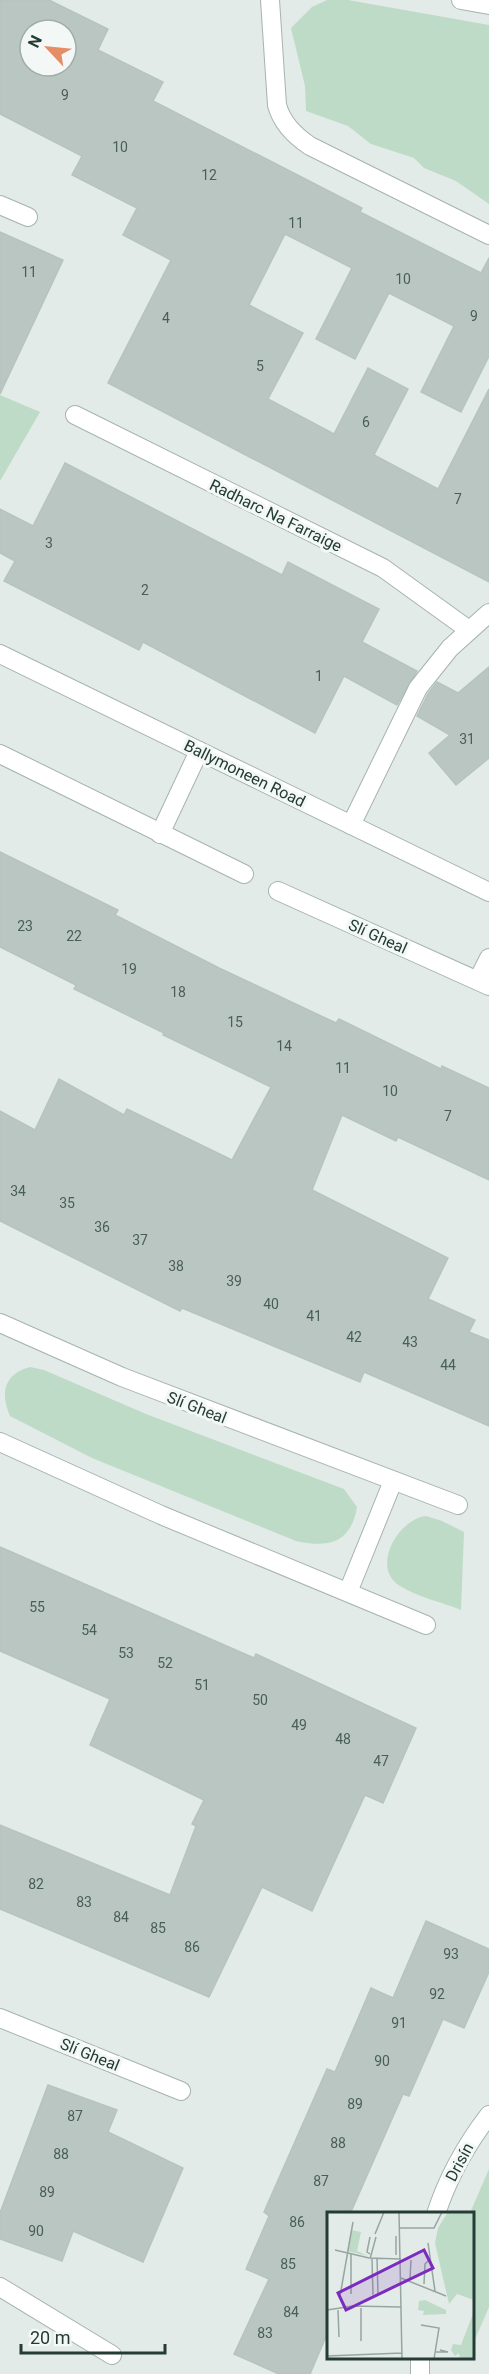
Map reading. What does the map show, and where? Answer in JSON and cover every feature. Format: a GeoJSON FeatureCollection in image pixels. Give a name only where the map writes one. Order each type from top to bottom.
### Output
{"type":"FeatureCollection","features":[{"type":"Feature","properties":{"kind":"street"},"geometry":{"type":"LineString","coordinates":[[270,0],[277,105],[280,116],[290,129],[310,146],[489,236]]}},
{"type":"Feature","properties":{"kind":"street"},"geometry":{"type":"LineString","coordinates":[[461,0],[489,5]]}},
{"type":"Feature","properties":{"kind":"street"},"geometry":{"type":"LineString","coordinates":[[0,205],[28,216]]}},
{"type":"Feature","properties":{"kind":"street","name":"Radharc Na Farraige"},"geometry":{"type":"LineString","coordinates":[[75,415],[383,568],[469,630]]}},
{"type":"Feature","properties":{"kind":"street"},"geometry":{"type":"LineString","coordinates":[[351,825],[418,688],[438,662],[489,612]]}},
{"type":"Feature","properties":{"kind":"street","name":"Ballymoneen Road"},"geometry":{"type":"LineString","coordinates":[[0,654],[489,892]]}},
{"type":"Feature","properties":{"kind":"street"},"geometry":{"type":"LineString","coordinates":[[160,834],[199,751]]}},
{"type":"Feature","properties":{"kind":"street"},"geometry":{"type":"LineString","coordinates":[[0,754],[243,874]]}},
{"type":"Feature","properties":{"kind":"street","name":"Slí Gheal"},"geometry":{"type":"LineString","coordinates":[[278,891],[483,983],[489,958]]}},
{"type":"Feature","properties":{"kind":"street","name":"Slí Gheal"},"geometry":{"type":"LineString","coordinates":[[2,1328],[122,1377],[458,1505]]}},
{"type":"Feature","properties":{"kind":"street"},"geometry":{"type":"LineString","coordinates":[[0,1442],[161,1515],[426,1625]]}},
{"type":"Feature","properties":{"kind":"street"},"geometry":{"type":"LineString","coordinates":[[348,1592],[393,1481]]}},
{"type":"Feature","properties":{"kind":"street","name":"Slí Gheal"},"geometry":{"type":"LineString","coordinates":[[0,2018],[181,2091]]}},
{"type":"Feature","properties":{"kind":"street","name":"Drisín"},"geometry":{"type":"LineString","coordinates":[[437,2212],[451,2175],[471,2138],[489,2115]]}},
{"type":"Feature","properties":{"kind":"street"},"geometry":{"type":"LineString","coordinates":[[0,2287],[112,2355]]}},
{"type":"Feature","properties":{"kind":"green space"},"geometry":{"type":"Polygon","coordinates":[[[327,0],[348,0],[489,25],[489,204],[456,181],[424,168],[414,158],[371,144],[348,126],[306,111],[305,86],[291,28],[312,7],[327,0]]]}},
{"type":"Feature","properties":{"kind":"green space"},"geometry":{"type":"Polygon","coordinates":[[[0,395],[40,412],[0,481],[0,395]]]}},
{"type":"Feature","properties":{"kind":"green space"},"geometry":{"type":"Polygon","coordinates":[[[30,1367],[44,1370],[146,1414],[344,1489],[357,1507],[354,1519],[343,1536],[336,1540],[318,1544],[296,1541],[92,1458],[10,1416],[5,1400],[7,1386],[14,1374],[30,1367]]]}},
{"type":"Feature","properties":{"kind":"green space"},"geometry":{"type":"Polygon","coordinates":[[[426,1516],[464,1532],[461,1610],[407,1590],[391,1578],[387,1568],[391,1545],[398,1535],[416,1519],[426,1516]]]}},
{"type":"Feature","properties":{"kind":"green space"},"geometry":{"type":"Polygon","coordinates":[[[489,2169],[489,2307],[474,2342],[474,2212],[470,2212],[489,2169]]]}},
{"type":"Feature","properties":{"kind":"building"},"geometry":{"type":"Polygon","coordinates":[[[0,0],[49,0],[108,29],[98,50],[163,82],[153,101],[362,208],[360,212],[481,273],[489,258],[489,356],[461,412],[421,392],[454,326],[389,293],[355,359],[316,339],[352,268],[285,234],[249,305],[303,333],[268,399],[334,434],[368,368],[408,389],[374,455],[438,489],[489,389],[489,582],[108,383],[171,260],[123,235],[137,208],[72,175],[82,156],[0,114],[0,0]]]}},
{"type":"Feature","properties":{"kind":"building"},"geometry":{"type":"Polygon","coordinates":[[[0,232],[63,260],[0,394],[0,232]]]}},
{"type":"Feature","properties":{"kind":"building"},"geometry":{"type":"Polygon","coordinates":[[[65,463],[282,575],[288,562],[379,609],[362,642],[417,671],[397,705],[344,676],[315,733],[143,642],[139,650],[4,581],[15,561],[0,553],[0,509],[33,526],[65,463]]]}},
{"type":"Feature","properties":{"kind":"building"},"geometry":{"type":"Polygon","coordinates":[[[489,667],[489,758],[456,785],[429,753],[450,735],[417,716],[437,682],[458,693],[489,667]]]}},
{"type":"Feature","properties":{"kind":"building"},"geometry":{"type":"Polygon","coordinates":[[[0,852],[118,910],[115,915],[219,968],[336,1023],[339,1019],[441,1069],[442,1066],[489,1088],[489,1180],[398,1137],[396,1141],[342,1115],[312,1190],[448,1258],[428,1299],[475,1320],[469,1332],[489,1340],[489,1426],[364,1372],[360,1382],[182,1308],[180,1311],[0,1221],[0,1111],[35,1130],[59,1079],[124,1115],[127,1109],[232,1160],[271,1087],[163,1035],[164,1033],[74,989],[76,985],[0,947],[0,852]]]}},
{"type":"Feature","properties":{"kind":"building"},"geometry":{"type":"Polygon","coordinates":[[[0,1547],[254,1658],[256,1654],[416,1728],[383,1803],[365,1795],[312,1911],[262,1887],[209,1997],[0,1909],[0,1825],[170,1895],[196,1826],[192,1824],[204,1800],[90,1745],[110,1699],[0,1651],[0,1547]]]}},
{"type":"Feature","properties":{"kind":"building"},"geometry":{"type":"Polygon","coordinates":[[[426,1921],[489,1949],[489,1972],[464,2028],[443,2019],[409,2096],[403,2094],[351,2212],[327,2212],[327,2334],[310,2374],[279,2374],[234,2354],[269,2279],[246,2269],[269,2216],[264,2212],[327,2069],[335,2072],[371,1988],[393,1998],[426,1921]]]}},
{"type":"Feature","properties":{"kind":"building"},"geometry":{"type":"Polygon","coordinates":[[[48,2085],[117,2110],[108,2132],[183,2168],[143,2262],[73,2231],[62,2261],[0,2239],[0,2213],[48,2085]]]}}]}
